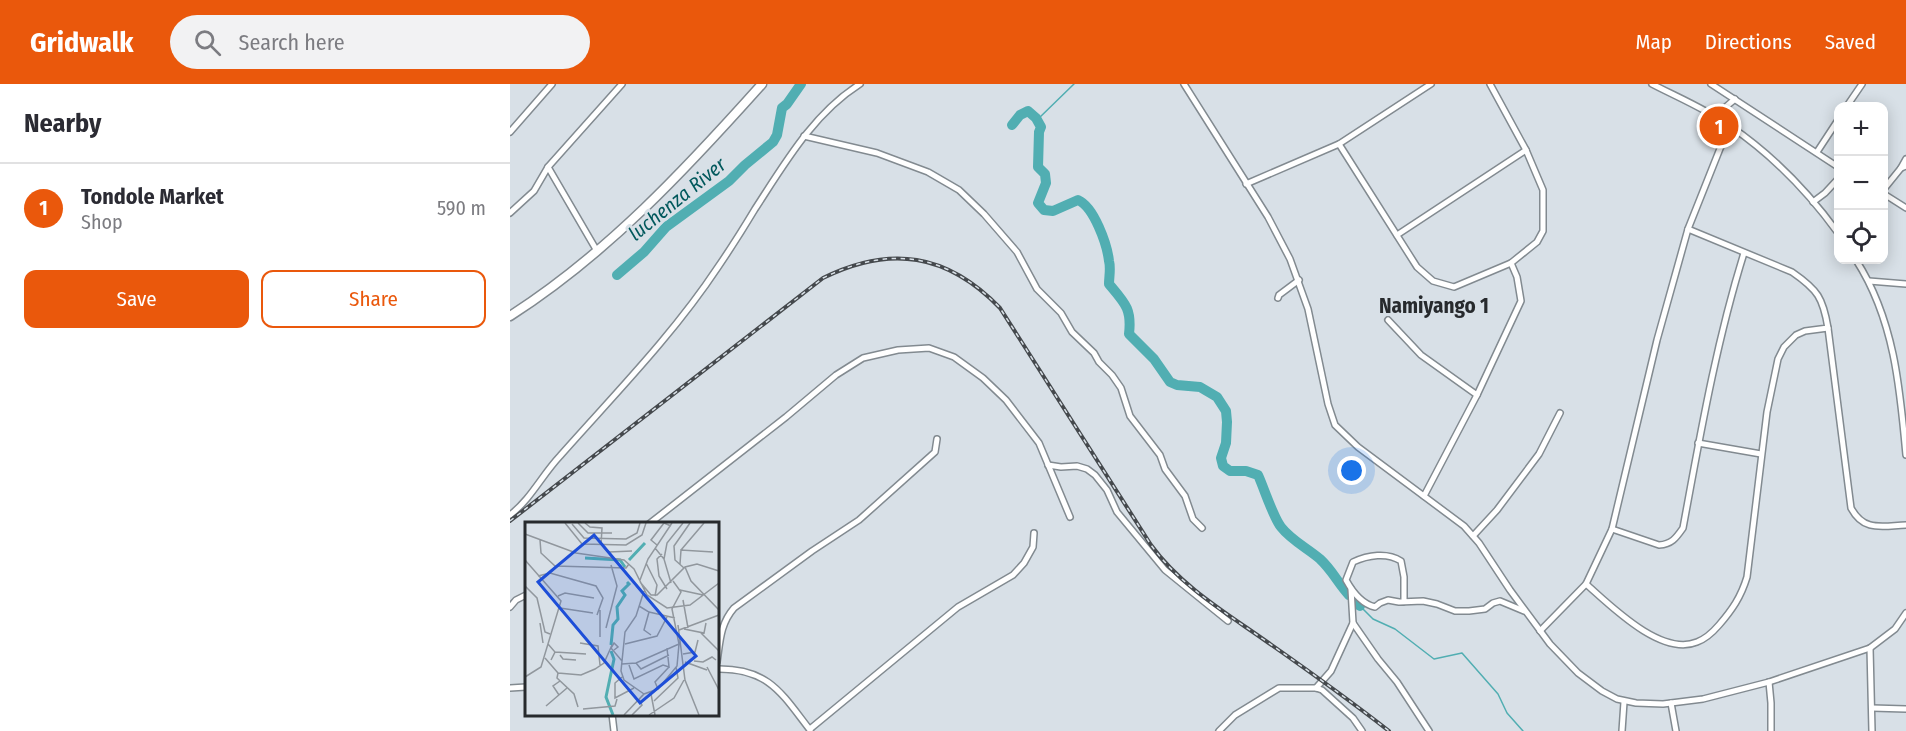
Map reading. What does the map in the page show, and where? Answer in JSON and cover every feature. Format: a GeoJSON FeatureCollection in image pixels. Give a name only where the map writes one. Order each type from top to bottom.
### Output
{"type":"FeatureCollection","features":[{"type":"Feature","properties":{"kind":"main road"},"geometry":{"type":"LineString","coordinates":[[510,316],[561,281],[658,195],[762,84]]}},
{"type":"Feature","properties":{"kind":"street"},"geometry":{"type":"LineString","coordinates":[[510,132],[552,84]]}},
{"type":"Feature","properties":{"kind":"street"},"geometry":{"type":"LineString","coordinates":[[510,213],[534,191],[548,167],[620,87],[611,84]]}},
{"type":"Feature","properties":{"kind":"street"},"geometry":{"type":"LineString","coordinates":[[510,515],[529,497],[548,469],[600,413],[704,288],[780,169],[804,136],[833,104],[860,84]]}},
{"type":"Feature","properties":{"kind":"street"},"geometry":{"type":"LineString","coordinates":[[1184,84],[1280,238],[1299,280],[1335,425],[1358,447],[1460,522],[1473,536],[1525,611],[1562,658],[1608,695],[1624,702],[1671,703],[1703,699],[1769,682],[1869,648],[1895,629],[1906,613]]}},
{"type":"Feature","properties":{"kind":"street"},"geometry":{"type":"LineString","coordinates":[[1246,184],[1339,144],[1431,84]]}},
{"type":"Feature","properties":{"kind":"street"},"geometry":{"type":"LineString","coordinates":[[1339,144],[1417,267],[1432,281],[1454,287],[1510,263],[1537,242],[1543,231],[1543,190],[1526,150],[1490,84]]}},
{"type":"Feature","properties":{"kind":"street"},"geometry":{"type":"LineString","coordinates":[[1652,84],[1729,126],[1774,162],[1834,227]]}},
{"type":"Feature","properties":{"kind":"street"},"geometry":{"type":"LineString","coordinates":[[1711,84],[1834,164]]}},
{"type":"Feature","properties":{"kind":"street"},"geometry":{"type":"LineString","coordinates":[[1850,102],[1862,84]]}},
{"type":"Feature","properties":{"kind":"street"},"geometry":{"type":"LineString","coordinates":[[1714,117],[1735,99]]}},
{"type":"Feature","properties":{"kind":"street"},"geometry":{"type":"LineString","coordinates":[[1540,631],[1586,584],[1612,529],[1657,340],[1688,229],[1729,126]]}},
{"type":"Feature","properties":{"kind":"street"},"geometry":{"type":"LineString","coordinates":[[1817,152],[1834,127]]}},
{"type":"Feature","properties":{"kind":"street"},"geometry":{"type":"LineString","coordinates":[[804,136],[877,153],[928,172],[958,190],[984,214],[1017,252],[1037,289],[1061,313],[1072,332],[1094,353],[1099,362],[1112,375],[1121,388],[1131,416],[1160,455],[1165,469],[1185,496],[1193,519],[1202,528]]}},
{"type":"Feature","properties":{"kind":"street"},"geometry":{"type":"LineString","coordinates":[[1397,235],[1526,150]]}},
{"type":"Feature","properties":{"kind":"street"},"geometry":{"type":"LineString","coordinates":[[1888,185],[1904,167],[1906,159]]}},
{"type":"Feature","properties":{"kind":"street"},"geometry":{"type":"LineString","coordinates":[[548,167],[597,251]]}},
{"type":"Feature","properties":{"kind":"street"},"geometry":{"type":"LineString","coordinates":[[1813,202],[1834,184]]}},
{"type":"Feature","properties":{"kind":"street"},"geometry":{"type":"LineString","coordinates":[[1888,197],[1906,208]]}},
{"type":"Feature","properties":{"kind":"street"},"geometry":{"type":"LineString","coordinates":[[1688,229],[1792,272],[1817,292],[1824,305],[1828,328],[1851,508],[1857,519],[1873,527],[1906,525]]}},
{"type":"Feature","properties":{"kind":"street"},"geometry":{"type":"LineString","coordinates":[[1612,529],[1659,545],[1674,540],[1683,528],[1716,354],[1744,253]]}},
{"type":"Feature","properties":{"kind":"street"},"geometry":{"type":"LineString","coordinates":[[1424,496],[1477,395],[1521,301],[1517,277],[1510,263]]}},
{"type":"Feature","properties":{"kind":"street"},"geometry":{"type":"LineString","coordinates":[[1858,264],[1869,281],[1884,316],[1891,341],[1906,455]]}},
{"type":"Feature","properties":{"kind":"street"},"geometry":{"type":"LineString","coordinates":[[1278,298],[1299,280]]}},
{"type":"Feature","properties":{"kind":"street"},"geometry":{"type":"LineString","coordinates":[[1869,281],[1906,284]]}},
{"type":"Feature","properties":{"kind":"street"},"geometry":{"type":"LineString","coordinates":[[1388,320],[1420,355],[1477,395]]}},
{"type":"Feature","properties":{"kind":"street"},"geometry":{"type":"LineString","coordinates":[[1586,584],[1628,621],[1652,636],[1680,644],[1689,644],[1698,642],[1713,632],[1733,610],[1743,592],[1747,578],[1761,454],[1778,359],[1784,347],[1796,335],[1805,331],[1828,328]]}},
{"type":"Feature","properties":{"kind":"street"},"geometry":{"type":"LineString","coordinates":[[652,522],[786,417],[832,377],[862,358],[898,350],[929,348],[954,357],[983,378],[1006,400],[1039,443],[1070,517]]}},
{"type":"Feature","properties":{"kind":"street"},"geometry":{"type":"LineString","coordinates":[[1473,536],[1497,510],[1539,454],[1560,413]]}},
{"type":"Feature","properties":{"kind":"street"},"geometry":{"type":"LineString","coordinates":[[718,655],[722,626],[734,608],[859,520],[935,452],[938,439]]}},
{"type":"Feature","properties":{"kind":"street"},"geometry":{"type":"LineString","coordinates":[[1698,443],[1761,454]]}},
{"type":"Feature","properties":{"kind":"street"},"geometry":{"type":"LineString","coordinates":[[1048,465],[1077,466],[1095,475],[1107,490],[1117,512],[1165,570],[1228,621]]}},
{"type":"Feature","properties":{"kind":"street"},"geometry":{"type":"LineString","coordinates":[[718,669],[744,671],[764,678],[779,691],[810,730],[958,608],[1013,575],[1024,563],[1033,547],[1034,533]]}},
{"type":"Feature","properties":{"kind":"street"},"geometry":{"type":"LineString","coordinates":[[1404,602],[1401,561],[1390,556],[1375,556],[1360,558],[1353,562],[1346,580],[1351,590],[1368,606],[1375,607],[1388,600],[1404,602],[1430,602],[1455,611],[1469,611],[1485,609],[1500,601],[1525,611]]}},
{"type":"Feature","properties":{"kind":"street"},"geometry":{"type":"LineString","coordinates":[[1316,688],[1331,671],[1353,623],[1351,590]]}},
{"type":"Feature","properties":{"kind":"street"},"geometry":{"type":"LineString","coordinates":[[510,607],[516,600],[525,596]]}},
{"type":"Feature","properties":{"kind":"street"},"geometry":{"type":"LineString","coordinates":[[1353,623],[1397,682],[1429,731]]}},
{"type":"Feature","properties":{"kind":"street"},"geometry":{"type":"LineString","coordinates":[[1869,648],[1872,731]]}},
{"type":"Feature","properties":{"kind":"street"},"geometry":{"type":"LineString","coordinates":[[1769,682],[1771,731]]}},
{"type":"Feature","properties":{"kind":"street"},"geometry":{"type":"LineString","coordinates":[[510,688],[525,687]]}},
{"type":"Feature","properties":{"kind":"street"},"geometry":{"type":"LineString","coordinates":[[1219,731],[1235,715],[1279,688],[1316,688],[1327,694],[1353,718],[1362,731]]}},
{"type":"Feature","properties":{"kind":"street"},"geometry":{"type":"LineString","coordinates":[[1622,731],[1624,702]]}},
{"type":"Feature","properties":{"kind":"street"},"geometry":{"type":"LineString","coordinates":[[1671,703],[1676,731]]}},
{"type":"Feature","properties":{"kind":"street"},"geometry":{"type":"LineString","coordinates":[[1872,708],[1906,709]]}},
{"type":"Feature","properties":{"kind":"street"},"geometry":{"type":"LineString","coordinates":[[612,716],[614,731]]}},
{"type":"Feature","properties":{"kind":"waterway","name":"luchenza River"},"geometry":{"type":"LineString","coordinates":[[617,275],[644,252],[666,227],[729,181],[773,142],[777,135],[782,108],[801,84]]}},
{"type":"Feature","properties":{"kind":"waterway"},"geometry":{"type":"LineString","coordinates":[[1037,120],[1074,84]]}},
{"type":"Feature","properties":{"kind":"waterway"},"geometry":{"type":"LineString","coordinates":[[1012,125],[1020,115],[1028,111],[1041,127],[1038,167],[1045,174],[1046,183],[1038,203],[1044,210],[1053,211],[1078,200],[1084,204],[1094,218],[1103,236],[1108,254],[1109,284],[1128,312],[1129,334],[1154,359],[1170,382],[1177,385],[1200,387],[1217,397],[1226,411],[1226,443],[1221,458],[1223,466],[1230,471],[1246,471],[1258,475],[1281,527],[1324,563],[1349,595]]}},
{"type":"Feature","properties":{"kind":"waterway"},"geometry":{"type":"LineString","coordinates":[[1353,599],[1360,606]]}},
{"type":"Feature","properties":{"kind":"waterway"},"geometry":{"type":"LineString","coordinates":[[1360,606],[1373,619],[1395,629],[1434,659],[1462,653],[1498,694],[1507,713],[1523,731]]}},
{"type":"Feature","properties":{"kind":"railway"},"geometry":{"type":"LineString","coordinates":[[510,521],[823,278],[871,261],[894,258],[917,260],[959,275],[1000,308],[1151,545],[1175,573],[1218,608],[1389,731]]}},
{"type":"Feature","properties":{"kind":"place","name":"Tondole Market"},"geometry":{"type":"Point","coordinates":[1719,126]}},
{"type":"Feature","properties":{"kind":"district","name":"Namiyango 1"},"geometry":{"type":"Point","coordinates":[1434,306]}}]}
